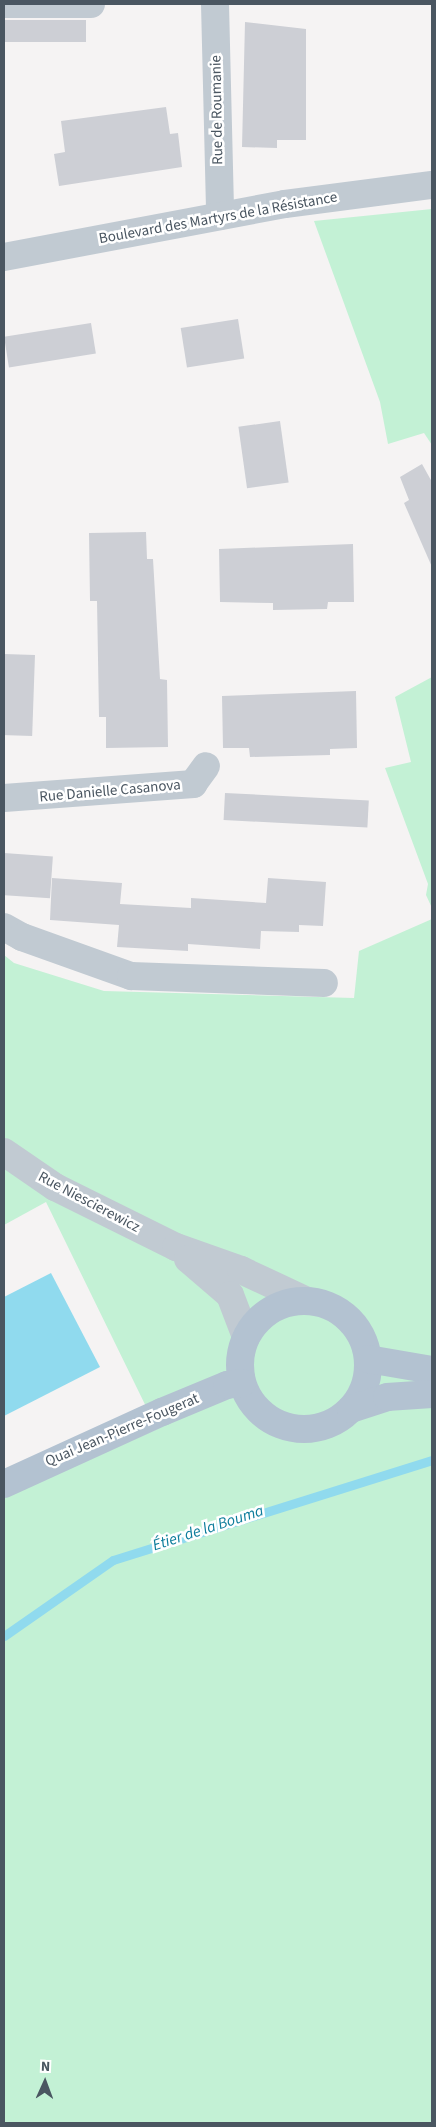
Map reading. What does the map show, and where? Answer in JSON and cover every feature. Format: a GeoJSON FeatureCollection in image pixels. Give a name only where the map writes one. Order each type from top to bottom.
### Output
{"type":"FeatureCollection","features":[{"type":"Feature","properties":{"kind":"main road"},"geometry":{"type":"LineString","coordinates":[[351,1409],[365,1386],[368,1359],[351,1321],[330,1306],[305,1300],[267,1312],[246,1336],[240,1360],[242,1383],[262,1413],[294,1428],[329,1424],[351,1409],[387,1397],[432,1394]]}},
{"type":"Feature","properties":{"kind":"main road"},"geometry":{"type":"LineString","coordinates":[[368,1359],[432,1370]]}},
{"type":"Feature","properties":{"kind":"main road","name":"Quai Jean-Pierre-Fougerat"},"geometry":{"type":"LineString","coordinates":[[4,1484],[178,1405],[227,1385],[242,1383]]}},
{"type":"Feature","properties":{"kind":"street"},"geometry":{"type":"LineString","coordinates":[[5,4],[91,4]]}},
{"type":"Feature","properties":{"kind":"street","name":"Rue de Roumanie"},"geometry":{"type":"LineString","coordinates":[[215,4],[220,216]]}},
{"type":"Feature","properties":{"kind":"street","name":"Boulevard des Martyrs de la Résistance"},"geometry":{"type":"LineString","coordinates":[[4,257],[220,216],[432,185]]}},
{"type":"Feature","properties":{"kind":"street","name":"Rue Danielle Casanova"},"geometry":{"type":"LineString","coordinates":[[4,798],[193,784],[206,766]]}},
{"type":"Feature","properties":{"kind":"street"},"geometry":{"type":"LineString","coordinates":[[4,927],[22,937],[131,976],[324,983]]}},
{"type":"Feature","properties":{"kind":"street","name":"Rue Niescierewicz"},"geometry":{"type":"LineString","coordinates":[[4,1152],[55,1187],[176,1247],[241,1270],[305,1300]]}},
{"type":"Feature","properties":{"kind":"street","name":"Rue Niescierewicz"},"geometry":{"type":"LineString","coordinates":[[176,1247],[230,1295],[246,1336]]}},
{"type":"Feature","properties":{"kind":"green space"},"geometry":{"type":"Polygon","coordinates":[[[432,209],[432,445],[424,433],[388,444],[380,402],[314,221],[432,209]]]}},
{"type":"Feature","properties":{"kind":"green space"},"geometry":{"type":"Polygon","coordinates":[[[432,677],[432,908],[426,895],[428,884],[385,768],[411,762],[395,697],[432,677]]]}},
{"type":"Feature","properties":{"kind":"green space"},"geometry":{"type":"Polygon","coordinates":[[[432,919],[432,2123],[4,2123],[4,1498],[157,1429],[46,1202],[4,1225],[4,955],[14,963],[104,991],[354,998],[359,951],[432,919]]]}},
{"type":"Feature","properties":{"kind":"water"},"geometry":{"type":"Polygon","coordinates":[[[51,1273],[100,1367],[4,1416],[4,1297],[51,1273]]]}},
{"type":"Feature","properties":{"kind":"building"},"geometry":{"type":"Polygon","coordinates":[[[4,20],[86,20],[86,42],[4,42],[4,20]]]}},
{"type":"Feature","properties":{"kind":"building"},"geometry":{"type":"Polygon","coordinates":[[[245,22],[306,29],[306,140],[277,140],[277,148],[242,147],[245,22]]]}},
{"type":"Feature","properties":{"kind":"building"},"geometry":{"type":"Polygon","coordinates":[[[166,107],[170,134],[178,133],[182,167],[59,186],[54,154],[65,152],[61,121],[166,107]]]}},
{"type":"Feature","properties":{"kind":"building"},"geometry":{"type":"Polygon","coordinates":[[[238,319],[244,359],[187,368],[181,328],[238,319]]]}},
{"type":"Feature","properties":{"kind":"building"},"geometry":{"type":"Polygon","coordinates":[[[91,323],[96,354],[9,367],[4,337],[91,323]]]}},
{"type":"Feature","properties":{"kind":"building"},"geometry":{"type":"Polygon","coordinates":[[[280,421],[289,482],[247,488],[238,427],[280,421]]]}},
{"type":"Feature","properties":{"kind":"building"},"geometry":{"type":"Polygon","coordinates":[[[422,464],[432,482],[432,567],[404,503],[409,500],[400,477],[422,464]]]}},
{"type":"Feature","properties":{"kind":"building"},"geometry":{"type":"Polygon","coordinates":[[[146,532],[147,559],[153,559],[160,679],[167,680],[168,747],[106,748],[106,717],[99,717],[97,601],[90,601],[89,533],[146,532]]]}},
{"type":"Feature","properties":{"kind":"building"},"geometry":{"type":"Polygon","coordinates":[[[353,544],[354,602],[328,602],[327,609],[273,610],[273,603],[220,602],[219,549],[353,544]]]}},
{"type":"Feature","properties":{"kind":"building"},"geometry":{"type":"Polygon","coordinates":[[[4,654],[35,655],[32,736],[4,735],[4,654]]]}},
{"type":"Feature","properties":{"kind":"building"},"geometry":{"type":"Polygon","coordinates":[[[356,691],[357,748],[330,749],[330,755],[250,757],[249,748],[223,748],[222,696],[356,691]]]}},
{"type":"Feature","properties":{"kind":"building"},"geometry":{"type":"Polygon","coordinates":[[[225,793],[369,801],[367,827],[224,820],[225,793]]]}},
{"type":"Feature","properties":{"kind":"building"},"geometry":{"type":"Polygon","coordinates":[[[4,853],[53,856],[50,898],[4,895],[4,853]]]}},
{"type":"Feature","properties":{"kind":"building"},"geometry":{"type":"Polygon","coordinates":[[[52,878],[122,883],[120,904],[191,908],[191,898],[266,903],[268,878],[326,882],[323,926],[299,925],[299,932],[261,931],[260,949],[188,944],[188,951],[117,947],[119,925],[50,920],[52,878]]]}},
{"type":"Feature","properties":{"kind":"waterway","name":"Étier de la Bouma"},"geometry":{"type":"LineString","coordinates":[[4,1636],[113,1560],[432,1460]]}}]}
